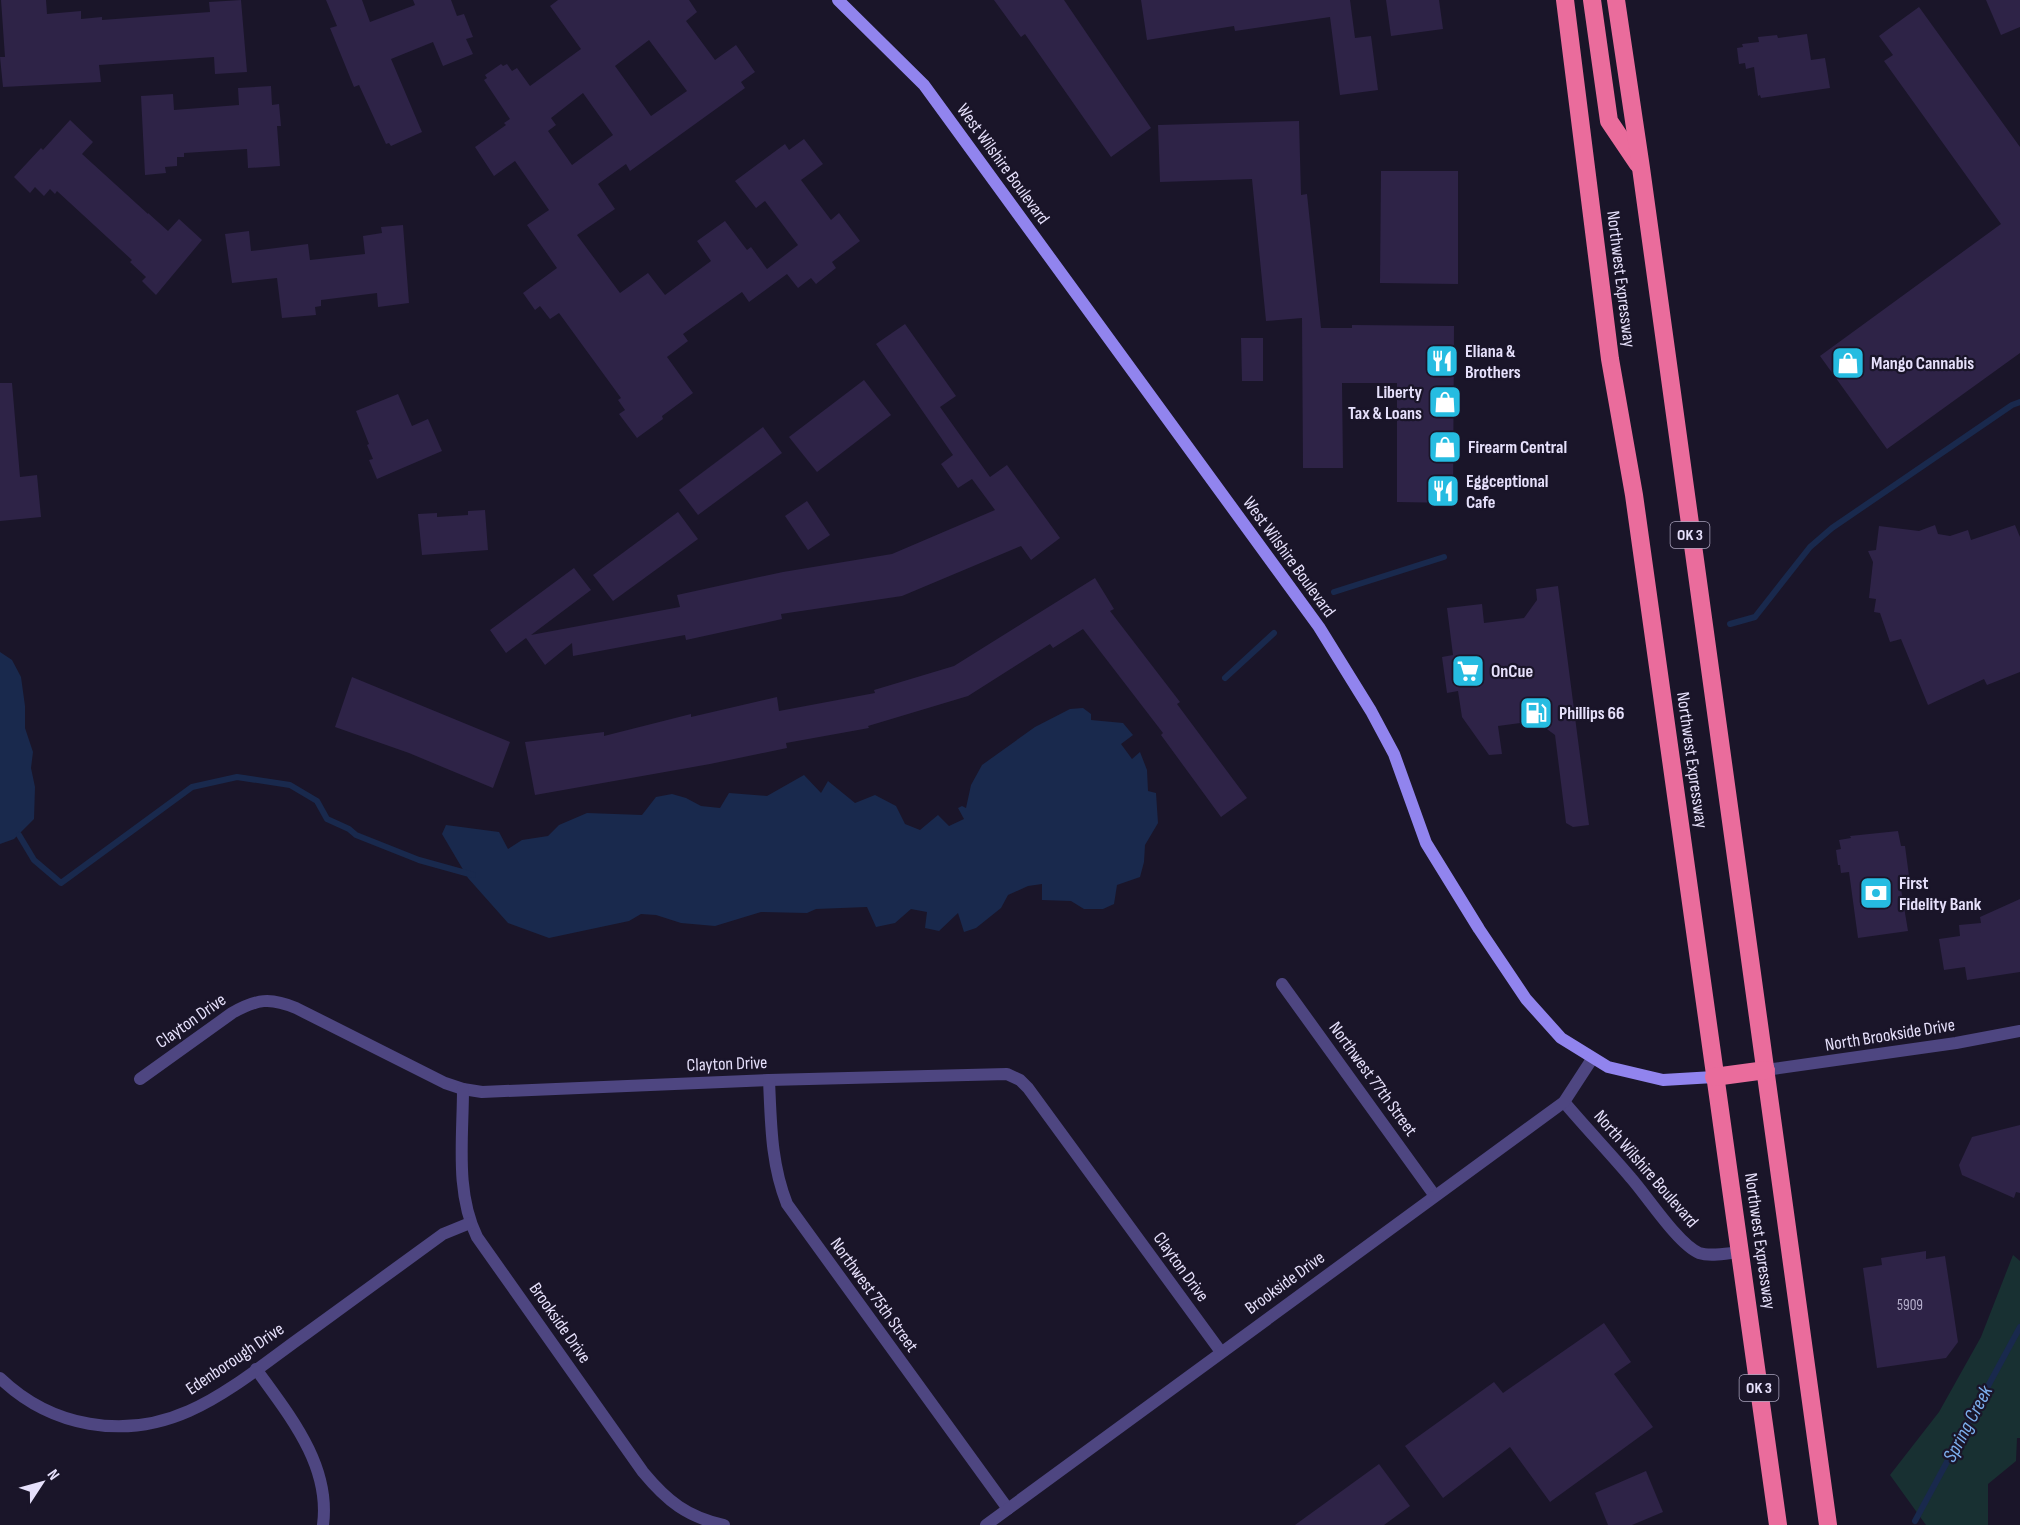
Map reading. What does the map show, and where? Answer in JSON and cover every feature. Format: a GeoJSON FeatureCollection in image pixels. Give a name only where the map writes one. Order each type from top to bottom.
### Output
{"type":"FeatureCollection","features":[{"type":"Feature","properties":{"kind":"highway","name":"Northwest Expressway"},"geometry":{"type":"LineString","coordinates":[[1565,0],[1610,359],[1634,495],[1778,1525]]}},
{"type":"Feature","properties":{"kind":"highway"},"geometry":{"type":"LineString","coordinates":[[1592,0],[1609,121],[1641,168]]}},
{"type":"Feature","properties":{"kind":"highway","name":"Northwest Expressway"},"geometry":{"type":"LineString","coordinates":[[1616,0],[1828,1525]]}},
{"type":"Feature","properties":{"kind":"highway"},"geometry":{"type":"LineString","coordinates":[[1714,1077],[1766,1070]]}},
{"type":"Feature","properties":{"kind":"main road","name":"West Wilshire Boulevard"},"geometry":{"type":"LineString","coordinates":[[838,0],[924,85],[1319,627],[1371,711],[1394,754],[1426,843],[1479,928],[1533,1007],[1561,1038],[1592,1059],[1621,1071],[1663,1080],[1714,1077]]}},
{"type":"Feature","properties":{"kind":"street","name":"Northwest 77th Street"},"geometry":{"type":"LineString","coordinates":[[1282,984],[1435,1196]]}},
{"type":"Feature","properties":{"kind":"street","name":"Clayton Drive"},"geometry":{"type":"LineString","coordinates":[[140,1079],[232,1013],[249,1004],[264,1000],[279,1001],[296,1008],[421,1073],[463,1089],[482,1092],[769,1080],[1007,1074],[1020,1080],[1028,1088],[1221,1352]]}},
{"type":"Feature","properties":{"kind":"street","name":"North Brookside Drive"},"geometry":{"type":"LineString","coordinates":[[1766,1070],[1956,1043],[2020,1031]]}},
{"type":"Feature","properties":{"kind":"street","name":"Brookside Drive"},"geometry":{"type":"LineString","coordinates":[[986,1525],[1564,1102],[1592,1059]]}},
{"type":"Feature","properties":{"kind":"street","name":"Northwest 75th Street"},"geometry":{"type":"LineString","coordinates":[[769,1080],[771,1147],[780,1186],[787,1204],[1008,1509]]}},
{"type":"Feature","properties":{"kind":"street","name":"Brookside Drive"},"geometry":{"type":"LineString","coordinates":[[463,1089],[465,1207],[470,1223],[486,1250],[651,1481],[676,1505],[692,1515],[724,1525]]}},
{"type":"Feature","properties":{"kind":"street","name":"North Wilshire Boulevard"},"geometry":{"type":"LineString","coordinates":[[1564,1102],[1689,1245],[1699,1253],[1740,1252]]}},
{"type":"Feature","properties":{"kind":"street","name":"Edenborough Drive"},"geometry":{"type":"LineString","coordinates":[[0,1378],[29,1402],[76,1422],[122,1427],[168,1419],[191,1410],[256,1369],[443,1234],[470,1223]]}},
{"type":"Feature","properties":{"kind":"street"},"geometry":{"type":"LineString","coordinates":[[256,1369],[303,1438],[315,1463],[322,1487],[325,1514],[323,1525]]}},
{"type":"Feature","properties":{"kind":"green space"},"geometry":{"type":"Polygon","coordinates":[[[2013,1255],[2020,1261],[2020,1438],[2017,1438],[2016,1461],[1988,1484],[1988,1525],[1926,1525],[1890,1475],[1939,1412],[1981,1337],[2013,1255]]]}},
{"type":"Feature","properties":{"kind":"water"},"geometry":{"type":"Polygon","coordinates":[[[0,652],[12,660],[21,677],[25,728],[33,752],[31,768],[35,787],[34,819],[14,839],[0,844],[0,652]]]}},
{"type":"Feature","properties":{"kind":"water"},"geometry":{"type":"Polygon","coordinates":[[[1083,708],[1091,714],[1091,720],[1123,723],[1133,735],[1121,744],[1132,759],[1140,752],[1147,770],[1148,791],[1156,793],[1158,823],[1145,845],[1140,877],[1117,885],[1114,904],[1103,909],[1084,909],[1071,901],[1042,900],[1042,884],[1028,886],[1008,895],[1001,908],[976,928],[964,932],[958,913],[939,931],[925,928],[927,912],[911,909],[895,923],[876,927],[867,907],[816,909],[807,913],[761,912],[715,926],[681,923],[656,915],[641,914],[629,921],[549,938],[508,923],[468,878],[442,834],[446,825],[499,832],[508,849],[522,840],[548,836],[559,825],[587,813],[642,815],[656,797],[672,794],[701,806],[720,808],[729,793],[767,796],[804,775],[821,793],[828,781],[855,803],[875,795],[896,806],[905,824],[920,830],[938,815],[949,826],[964,819],[958,808],[962,806],[966,808],[971,785],[982,765],[1035,727],[1070,709],[1083,708]]]}},
{"type":"Feature","properties":{"kind":"building"},"geometry":{"type":"Polygon","coordinates":[[[1,0],[46,0],[47,14],[81,11],[81,19],[102,17],[102,20],[210,12],[209,2],[241,0],[247,72],[215,74],[214,57],[99,65],[101,82],[3,87],[0,57],[5,57],[1,0]]]}},
{"type":"Feature","properties":{"kind":"building"},"geometry":{"type":"Polygon","coordinates":[[[326,0],[362,0],[370,22],[415,5],[413,0],[451,0],[457,16],[464,14],[473,37],[466,39],[473,54],[443,66],[433,42],[391,59],[422,132],[391,146],[389,143],[386,144],[359,85],[354,87],[330,28],[337,26],[326,0]]]}},
{"type":"Feature","properties":{"kind":"building"},"geometry":{"type":"Polygon","coordinates":[[[558,0],[689,0],[697,12],[686,21],[715,60],[736,45],[755,72],[741,82],[745,88],[630,171],[626,164],[598,184],[615,209],[577,235],[620,293],[648,273],[665,295],[711,261],[697,241],[725,221],[747,250],[751,247],[767,269],[798,245],[765,201],[756,208],[735,181],[785,144],[789,150],[804,139],[823,164],[801,180],[831,220],[839,213],[860,241],[832,262],[836,268],[816,284],[811,278],[798,288],[787,274],[749,302],[742,292],[683,334],[688,341],[667,357],[693,393],[637,438],[619,414],[625,410],[618,400],[621,398],[559,313],[550,319],[540,306],[535,310],[523,293],[557,268],[527,225],[549,210],[515,161],[494,176],[475,147],[506,125],[504,123],[510,119],[484,80],[487,78],[485,75],[501,64],[503,66],[507,64],[512,71],[517,68],[530,86],[581,49],[550,6],[558,0]],[[649,40],[615,66],[651,116],[687,91],[649,40]],[[583,93],[551,118],[556,125],[548,131],[572,165],[613,135],[583,93]]]}},
{"type":"Feature","properties":{"kind":"building"},"geometry":{"type":"Polygon","coordinates":[[[994,0],[1064,0],[1151,128],[1111,157],[1025,34],[1021,37],[994,0]]]}},
{"type":"Feature","properties":{"kind":"building"},"geometry":{"type":"Polygon","coordinates":[[[1141,0],[1350,0],[1355,38],[1371,36],[1378,90],[1340,95],[1330,17],[1235,31],[1234,26],[1147,40],[1141,0]]]}},
{"type":"Feature","properties":{"kind":"building"},"geometry":{"type":"Polygon","coordinates":[[[1386,0],[1439,0],[1443,29],[1391,36],[1386,0]]]}},
{"type":"Feature","properties":{"kind":"building"},"geometry":{"type":"Polygon","coordinates":[[[1986,0],[2020,0],[2020,27],[2001,35],[1986,0]]]}},
{"type":"Feature","properties":{"kind":"building"},"geometry":{"type":"Polygon","coordinates":[[[1919,7],[2020,147],[2020,353],[1887,449],[1820,356],[2001,224],[1884,61],[1893,55],[1879,36],[1919,7]]]}},
{"type":"Feature","properties":{"kind":"building"},"geometry":{"type":"Polygon","coordinates":[[[1807,34],[1811,60],[1825,58],[1830,88],[1761,98],[1760,95],[1758,96],[1754,67],[1746,69],[1745,63],[1739,64],[1737,48],[1743,47],[1742,44],[1759,42],[1758,37],[1777,35],[1778,38],[1807,34]]]}},
{"type":"Feature","properties":{"kind":"building"},"geometry":{"type":"Polygon","coordinates":[[[271,86],[272,105],[279,104],[281,126],[277,126],[280,166],[248,168],[247,149],[184,153],[184,157],[177,157],[177,166],[165,167],[166,173],[145,175],[141,96],[173,94],[174,110],[239,105],[238,88],[271,86]]]}},
{"type":"Feature","properties":{"kind":"building"},"geometry":{"type":"Polygon","coordinates":[[[70,120],[93,142],[82,154],[148,214],[168,231],[179,219],[202,240],[156,295],[142,281],[146,277],[130,262],[132,260],[57,191],[55,194],[50,189],[44,196],[35,187],[30,193],[14,177],[70,120]]]}},
{"type":"Feature","properties":{"kind":"building"},"geometry":{"type":"Polygon","coordinates":[[[1299,121],[1301,195],[1307,194],[1321,328],[1352,328],[1352,325],[1454,326],[1453,503],[1397,502],[1397,383],[1342,383],[1343,468],[1303,468],[1302,318],[1266,321],[1252,179],[1160,182],[1158,125],[1299,121]]]}},
{"type":"Feature","properties":{"kind":"building"},"geometry":{"type":"Polygon","coordinates":[[[1381,171],[1458,171],[1458,284],[1380,283],[1381,171]]]}},
{"type":"Feature","properties":{"kind":"building"},"geometry":{"type":"Polygon","coordinates":[[[403,225],[409,303],[378,307],[377,293],[321,300],[321,306],[315,307],[316,315],[282,318],[277,278],[232,283],[225,234],[249,231],[251,251],[308,244],[310,260],[365,254],[363,236],[382,233],[381,227],[403,225]]]}},
{"type":"Feature","properties":{"kind":"building"},"geometry":{"type":"Polygon","coordinates":[[[905,324],[956,396],[940,407],[990,477],[1007,465],[1060,538],[1031,560],[1021,546],[902,596],[781,614],[782,619],[686,640],[685,635],[573,656],[572,643],[545,665],[526,638],[506,653],[490,630],[574,568],[591,590],[531,635],[680,607],[677,595],[783,572],[892,554],[995,510],[972,479],[958,488],[941,464],[953,455],[876,344],[905,324]]]}},
{"type":"Feature","properties":{"kind":"building"},"geometry":{"type":"Polygon","coordinates":[[[1241,338],[1263,338],[1263,381],[1242,381],[1241,338]]]}},
{"type":"Feature","properties":{"kind":"building"},"geometry":{"type":"Polygon","coordinates":[[[864,380],[891,415],[817,472],[789,437],[864,380]]]}},
{"type":"Feature","properties":{"kind":"building"},"geometry":{"type":"Polygon","coordinates":[[[0,383],[12,383],[20,477],[37,475],[41,517],[0,521],[0,383]]]}},
{"type":"Feature","properties":{"kind":"building"},"geometry":{"type":"Polygon","coordinates":[[[398,394],[412,426],[428,419],[442,451],[377,479],[369,460],[373,459],[367,445],[369,444],[356,411],[398,394]]]}},
{"type":"Feature","properties":{"kind":"building"},"geometry":{"type":"Polygon","coordinates":[[[763,427],[782,453],[698,515],[679,490],[763,427]]]}},
{"type":"Feature","properties":{"kind":"building"},"geometry":{"type":"Polygon","coordinates":[[[807,501],[830,535],[808,550],[785,516],[807,501]]]}},
{"type":"Feature","properties":{"kind":"building"},"geometry":{"type":"Polygon","coordinates":[[[485,510],[488,550],[422,555],[418,514],[437,513],[437,517],[468,515],[468,511],[485,510]]]}},
{"type":"Feature","properties":{"kind":"building"},"geometry":{"type":"Polygon","coordinates":[[[678,512],[698,539],[613,601],[593,575],[678,512]]]}},
{"type":"Feature","properties":{"kind":"building"},"geometry":{"type":"Polygon","coordinates":[[[1935,525],[1938,534],[1950,536],[1968,530],[1971,540],[2015,525],[2020,537],[2020,672],[1987,685],[1984,679],[1928,705],[1901,639],[1890,642],[1880,613],[1874,612],[1876,599],[1869,598],[1873,562],[1868,551],[1876,550],[1879,526],[1919,531],[1935,525]]]}},
{"type":"Feature","properties":{"kind":"building"},"geometry":{"type":"Polygon","coordinates":[[[1095,578],[1114,609],[1110,611],[1180,702],[1177,704],[1247,798],[1221,817],[1161,735],[1163,733],[1083,629],[1053,648],[1050,644],[968,696],[868,726],[869,728],[786,743],[787,748],[710,764],[535,795],[525,742],[604,732],[604,736],[691,714],[691,717],[777,697],[779,711],[875,693],[874,690],[954,666],[1095,578]]]}},
{"type":"Feature","properties":{"kind":"building","name":"Phillips 66"},"geometry":{"type":"Polygon","coordinates":[[[1558,586],[1589,825],[1573,827],[1566,823],[1555,735],[1536,721],[1498,726],[1502,754],[1489,755],[1462,717],[1458,691],[1447,693],[1442,657],[1453,655],[1447,608],[1482,604],[1484,623],[1524,618],[1537,600],[1536,589],[1558,586]]]}},
{"type":"Feature","properties":{"kind":"building"},"geometry":{"type":"Polygon","coordinates":[[[352,677],[510,742],[493,788],[409,753],[335,727],[352,677]]]}},
{"type":"Feature","properties":{"kind":"building","name":"First Fidelity Bank"},"geometry":{"type":"Polygon","coordinates":[[[1898,831],[1901,846],[1905,846],[1909,876],[1899,877],[1908,931],[1858,938],[1849,872],[1841,873],[1840,865],[1838,865],[1836,850],[1841,849],[1839,840],[1851,838],[1850,836],[1898,831]]]}},
{"type":"Feature","properties":{"kind":"building"},"geometry":{"type":"Polygon","coordinates":[[[2020,899],[2020,972],[1967,980],[1965,967],[1944,970],[1939,939],[1960,936],[1959,925],[1981,923],[1980,917],[2020,899]]]}},
{"type":"Feature","properties":{"kind":"building"},"geometry":{"type":"Polygon","coordinates":[[[2020,1125],[2020,1193],[2016,1192],[2014,1198],[1962,1175],[1959,1165],[1972,1137],[2020,1125]]]}},
{"type":"Feature","properties":{"kind":"building"},"geometry":{"type":"Polygon","coordinates":[[[1926,1251],[1926,1259],[1945,1256],[1958,1342],[1946,1358],[1877,1368],[1863,1268],[1882,1265],[1881,1258],[1926,1251]]]}},
{"type":"Feature","properties":{"kind":"building"},"geometry":{"type":"Polygon","coordinates":[[[1604,1323],[1631,1362],[1614,1374],[1653,1427],[1550,1502],[1510,1447],[1443,1498],[1405,1446],[1494,1382],[1503,1393],[1604,1323]]]}},
{"type":"Feature","properties":{"kind":"building"},"geometry":{"type":"Polygon","coordinates":[[[1379,1464],[1410,1506],[1384,1525],[1295,1525],[1379,1464]]]}},
{"type":"Feature","properties":{"kind":"building"},"geometry":{"type":"Polygon","coordinates":[[[1646,1471],[1663,1512],[1632,1525],[1608,1525],[1595,1493],[1646,1471]]]}},
{"type":"Feature","properties":{"kind":"waterway"},"geometry":{"type":"LineString","coordinates":[[1730,624],[1755,617],[1810,547],[1832,528],[2012,405],[2020,402]]}},
{"type":"Feature","properties":{"kind":"waterway"},"geometry":{"type":"LineString","coordinates":[[1334,592],[1444,557]]}},
{"type":"Feature","properties":{"kind":"waterway"},"geometry":{"type":"LineString","coordinates":[[1225,678],[1274,633]]}},
{"type":"Feature","properties":{"kind":"waterway"},"geometry":{"type":"LineString","coordinates":[[19,835],[34,860],[61,883],[192,787],[237,777],[290,785],[317,801],[327,819],[349,829],[356,835],[419,860],[473,875]]}},
{"type":"Feature","properties":{"kind":"waterway","name":"Spring Creek"},"geometry":{"type":"LineString","coordinates":[[1915,1521],[2020,1327]]}},
{"type":"Feature","properties":{"kind":"place","name":"Eliana & Brothers"},"geometry":{"type":"Point","coordinates":[1442,361]}},
{"type":"Feature","properties":{"kind":"place","name":"Mango Cannabis"},"geometry":{"type":"Point","coordinates":[1848,363]}},
{"type":"Feature","properties":{"kind":"place","name":"Liberty Tax & Loans"},"geometry":{"type":"Point","coordinates":[1445,402]}},
{"type":"Feature","properties":{"kind":"place","name":"Firearm Central"},"geometry":{"type":"Point","coordinates":[1445,447]}},
{"type":"Feature","properties":{"kind":"place","name":"Eggceptional Cafe"},"geometry":{"type":"Point","coordinates":[1443,491]}},
{"type":"Feature","properties":{"kind":"place","name":"OnCue"},"geometry":{"type":"Point","coordinates":[1468,671]}},
{"type":"Feature","properties":{"kind":"place","name":"Phillips 66"},"geometry":{"type":"Point","coordinates":[1536,713]}},
{"type":"Feature","properties":{"kind":"place","name":"First Fidelity Bank"},"geometry":{"type":"Point","coordinates":[1876,893]}}]}
